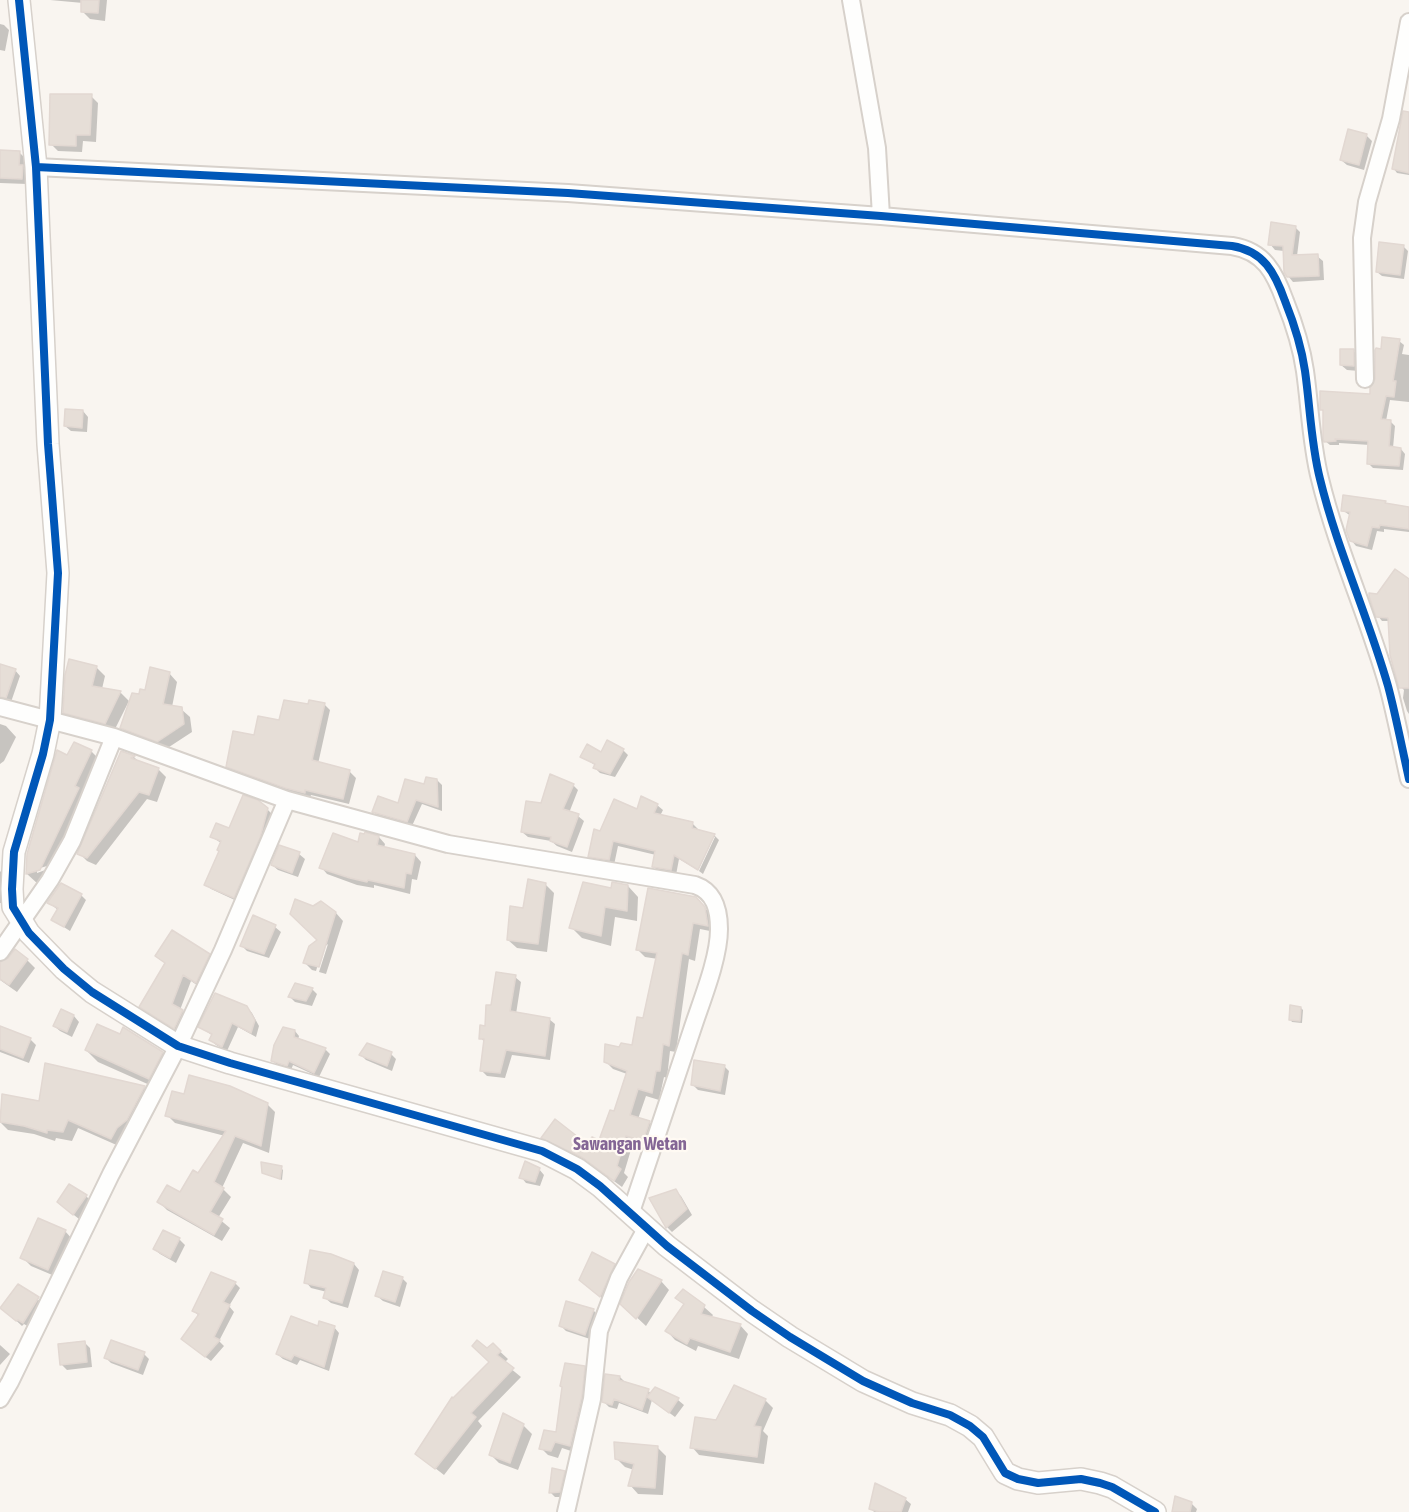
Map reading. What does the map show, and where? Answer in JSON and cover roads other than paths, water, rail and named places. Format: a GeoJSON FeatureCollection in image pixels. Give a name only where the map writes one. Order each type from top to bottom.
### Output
{"type":"FeatureCollection","features":[{"type":"Feature","properties":{"kind":"street"},"geometry":{"type":"LineString","coordinates":[[0,952],[12,912],[15,852],[43,754],[50,720],[58,573],[48,444],[36,167],[19,0]]}},
{"type":"Feature","properties":{"kind":"street"},"geometry":{"type":"LineString","coordinates":[[851,0],[876,148],[881,216]]}},
{"type":"Feature","properties":{"kind":"street"},"geometry":{"type":"LineString","coordinates":[[1365,379],[1362,238],[1364,219],[1391,118],[1409,21]]}},
{"type":"Feature","properties":{"kind":"street"},"geometry":{"type":"LineString","coordinates":[[36,167],[568,193],[881,216],[1232,246],[1248,250],[1267,264],[1285,301],[1305,367],[1319,476],[1331,521],[1353,577],[1388,686],[1409,779]]}},
{"type":"Feature","properties":{"kind":"street"},"geometry":{"type":"LineString","coordinates":[[0,707],[114,737],[287,800],[448,844],[695,885],[710,893],[718,909],[719,931],[715,954],[631,1212]]}},
{"type":"Feature","properties":{"kind":"street"},"geometry":{"type":"LineString","coordinates":[[12,912],[72,841],[114,737]]}},
{"type":"Feature","properties":{"kind":"street"},"geometry":{"type":"LineString","coordinates":[[0,1399],[111,1174],[178,1046],[223,950],[287,800]]}},
{"type":"Feature","properties":{"kind":"street"},"geometry":{"type":"LineString","coordinates":[[12,912],[44,950],[78,981],[178,1046],[230,1063],[542,1151],[559,1158],[600,1186],[667,1246],[713,1282],[790,1336],[863,1381],[912,1403],[950,1415],[970,1426],[983,1437],[1005,1473],[1018,1479],[1038,1483],[1081,1479],[1100,1483],[1112,1487],[1155,1512]]}},
{"type":"Feature","properties":{"kind":"street"},"geometry":{"type":"LineString","coordinates":[[567,1512],[592,1399],[599,1331],[619,1278],[647,1227]]}},
{"type":"Feature","properties":{"kind":"district","name":"Sawangan Wetan"},"geometry":{"type":"Point","coordinates":[630,1144]}}]}
